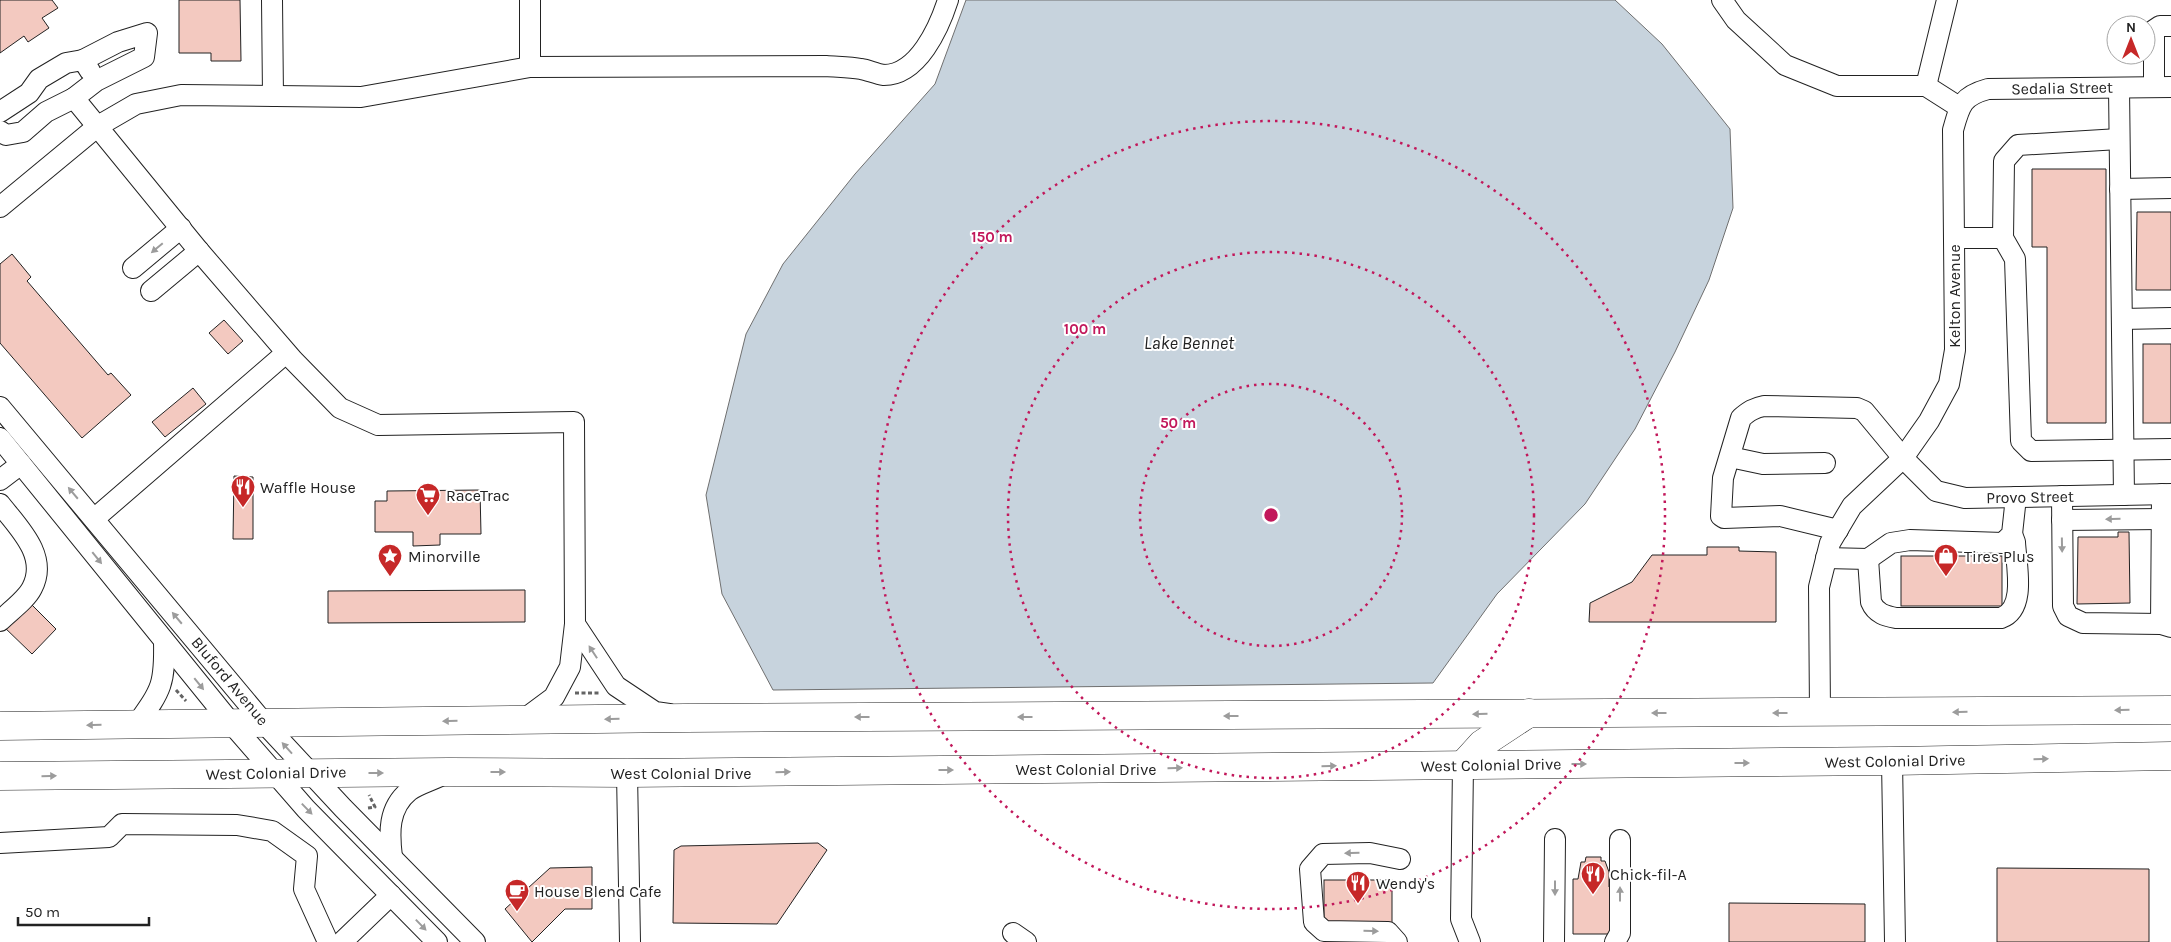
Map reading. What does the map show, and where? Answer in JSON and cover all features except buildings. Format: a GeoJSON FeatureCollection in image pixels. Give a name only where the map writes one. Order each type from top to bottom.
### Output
{"type":"FeatureCollection","features":[{"type":"Feature","properties":{"kind":"highway"},"geometry":{"type":"LineString","coordinates":[[1,722],[137,724],[685,718],[2171,710]]}},
{"type":"Feature","properties":{"kind":"highway"},"geometry":{"type":"LineString","coordinates":[[1463,765],[1482,744],[1529,713]]}},
{"type":"Feature","properties":{"kind":"highway","name":"West Colonial Drive"},"geometry":{"type":"LineString","coordinates":[[0,776],[1074,769],[1892,761],[2171,756]]}},
{"type":"Feature","properties":{"kind":"street"},"geometry":{"type":"LineString","coordinates":[[272,0],[273,96]]}},
{"type":"Feature","properties":{"kind":"street"},"geometry":{"type":"LineString","coordinates":[[530,0],[530,67]]}},
{"type":"Feature","properties":{"kind":"street"},"geometry":{"type":"LineString","coordinates":[[0,207],[98,126],[136,104],[181,95],[361,97],[530,67],[826,66],[861,69],[884,74],[905,70],[920,55],[938,25],[948,0]]}},
{"type":"Feature","properties":{"kind":"street"},"geometry":{"type":"LineString","coordinates":[[1722,0],[1736,20],[1785,65],[1837,86],[1926,86],[1959,107]]}},
{"type":"Feature","properties":{"kind":"street"},"geometry":{"type":"LineString","coordinates":[[1926,86],[1946,0]]}},
{"type":"Feature","properties":{"kind":"street"},"geometry":{"type":"LineString","coordinates":[[2163,87],[2154,30],[2160,26],[2171,26]]}},
{"type":"Feature","properties":{"kind":"street"},"geometry":{"type":"LineString","coordinates":[[0,112],[30,93],[40,79],[66,63],[83,60],[118,42],[147,33],[144,57],[96,81],[74,98],[46,112],[22,132],[6,135],[0,131]]}},
{"type":"Feature","properties":{"kind":"street"},"geometry":{"type":"LineString","coordinates":[[118,42],[130,64]]}},
{"type":"Feature","properties":{"kind":"street"},"geometry":{"type":"LineString","coordinates":[[83,60],[96,81]]}},
{"type":"Feature","properties":{"kind":"street","name":"Sedalia Street"},"geometry":{"type":"LineString","coordinates":[[1959,107],[1971,94],[1988,89],[2163,87]]}},
{"type":"Feature","properties":{"kind":"street"},"geometry":{"type":"LineString","coordinates":[[2119,88],[2124,495]]}},
{"type":"Feature","properties":{"kind":"street"},"geometry":{"type":"LineString","coordinates":[[30,93],[46,112]]}},
{"type":"Feature","properties":{"kind":"street"},"geometry":{"type":"LineString","coordinates":[[74,98],[199,251],[286,353],[340,408],[378,424],[574,422],[575,624],[570,667],[554,697],[523,720]]}},
{"type":"Feature","properties":{"kind":"street","name":"Kelton Avenue"},"geometry":{"type":"LineString","coordinates":[[1820,713],[1819,587],[1830,543],[1852,506],[1903,458],[1929,421],[1948,384],[1956,350],[1953,130],[1959,107]]}},
{"type":"Feature","properties":{"kind":"street"},"geometry":{"type":"LineString","coordinates":[[2119,139],[2018,145],[2004,161],[2003,238],[2015,259],[2021,441],[2031,451],[2171,449]]}},
{"type":"Feature","properties":{"kind":"street"},"geometry":{"type":"LineString","coordinates":[[2120,189],[2171,188]]}},
{"type":"Feature","properties":{"kind":"street"},"geometry":{"type":"LineString","coordinates":[[132,268],[181,228]]}},
{"type":"Feature","properties":{"kind":"street"},"geometry":{"type":"LineString","coordinates":[[1954,238],[2003,238]]}},
{"type":"Feature","properties":{"kind":"street"},"geometry":{"type":"LineString","coordinates":[[151,292],[199,251]]}},
{"type":"Feature","properties":{"kind":"street"},"geometry":{"type":"LineString","coordinates":[[2122,319],[2171,318]]}},
{"type":"Feature","properties":{"kind":"street"},"geometry":{"type":"LineString","coordinates":[[94,519],[286,353]]}},
{"type":"Feature","properties":{"kind":"street","name":"Bluford Avenue"},"geometry":{"type":"LineString","coordinates":[[0,407],[264,723],[310,773],[475,942]]}},
{"type":"Feature","properties":{"kind":"street","name":"Provo Street"},"geometry":{"type":"LineString","coordinates":[[1838,530],[1780,516],[1724,518],[1721,516],[1723,478],[1741,418],[1755,408],[1845,407],[1864,411],[1903,458],[1936,491],[1965,498],[2167,494]]}},
{"type":"Feature","properties":{"kind":"street","name":"Bluford Avenue"},"geometry":{"type":"LineString","coordinates":[[0,438],[230,723],[274,773],[437,942]]}},
{"type":"Feature","properties":{"kind":"street"},"geometry":{"type":"LineString","coordinates":[[1730,457],[1763,464],[1825,463]]}},
{"type":"Feature","properties":{"kind":"street"},"geometry":{"type":"LineString","coordinates":[[0,480],[21,464]]}},
{"type":"Feature","properties":{"kind":"street"},"geometry":{"type":"LineString","coordinates":[[2062,496],[2063,606],[2068,616],[2083,623],[2166,626],[2162,519],[2167,494]]}},
{"type":"Feature","properties":{"kind":"street"},"geometry":{"type":"LineString","coordinates":[[1868,559],[1871,602],[1874,608],[1886,616],[1896,618],[2001,618],[2007,616],[2016,603],[2015,542],[2012,534],[2016,497]]}},
{"type":"Feature","properties":{"kind":"street"},"geometry":{"type":"LineString","coordinates":[[0,504],[28,539],[38,568],[32,588],[0,621]]}},
{"type":"Feature","properties":{"kind":"street"},"geometry":{"type":"LineString","coordinates":[[2062,520],[2162,519]]}},
{"type":"Feature","properties":{"kind":"street"},"geometry":{"type":"LineString","coordinates":[[1826,558],[1868,559],[1891,543],[1910,540],[2003,543],[2012,534]]}},
{"type":"Feature","properties":{"kind":"street"},"geometry":{"type":"LineString","coordinates":[[575,624],[616,686],[656,712],[685,718]]}},
{"type":"Feature","properties":{"kind":"street"},"geometry":{"type":"LineString","coordinates":[[137,724],[158,695],[164,674],[164,641]]}},
{"type":"Feature","properties":{"kind":"street"},"geometry":{"type":"LineString","coordinates":[[1892,761],[1895,942]]}},
{"type":"Feature","properties":{"kind":"street"},"geometry":{"type":"LineString","coordinates":[[1463,765],[1461,919],[1470,942]]}},
{"type":"Feature","properties":{"kind":"street"},"geometry":{"type":"LineString","coordinates":[[392,857],[389,830],[393,814],[409,791],[449,772]]}},
{"type":"Feature","properties":{"kind":"street"},"geometry":{"type":"LineString","coordinates":[[627,773],[630,942]]}},
{"type":"Feature","properties":{"kind":"street"},"geometry":{"type":"LineString","coordinates":[[0,844],[109,837],[122,824],[237,825],[272,831],[307,856],[304,890],[328,942]]}},
{"type":"Feature","properties":{"kind":"street"},"geometry":{"type":"LineString","coordinates":[[1554,942],[1555,839]]}},
{"type":"Feature","properties":{"kind":"street"},"geometry":{"type":"LineString","coordinates":[[1615,942],[1620,933],[1620,840]]}},
{"type":"Feature","properties":{"kind":"street"},"geometry":{"type":"LineString","coordinates":[[1398,942],[1388,932],[1324,931],[1314,922],[1310,869],[1322,854],[1370,852],[1400,859]]}},
{"type":"Feature","properties":{"kind":"street"},"geometry":{"type":"LineString","coordinates":[[342,942],[391,895]]}},
{"type":"Feature","properties":{"kind":"path"},"geometry":{"type":"LineString","coordinates":[[570,693],[602,692]]}},
{"type":"Feature","properties":{"kind":"path"},"geometry":{"type":"LineString","coordinates":[[364,808],[375,807],[368,795]]}},
{"type":"Feature","properties":{"kind":"water","name":"Lake Bennet"},"geometry":{"type":"Polygon","coordinates":[[[966,0],[1615,0],[1662,44],[1730,129],[1733,208],[1709,280],[1675,352],[1635,429],[1585,504],[1497,594],[1433,683],[773,690],[722,594],[706,495],[746,334],[783,264],[855,174],[935,84],[966,0]]]}},
{"type":"Feature","properties":{"kind":"place","name":"Waffle House"},"geometry":{"type":"Point","coordinates":[243,508]}},
{"type":"Feature","properties":{"kind":"place","name":"RaceTrac"},"geometry":{"type":"Point","coordinates":[428,516]}},
{"type":"Feature","properties":{"kind":"place","name":"Minorville"},"geometry":{"type":"Point","coordinates":[390,577]}},
{"type":"Feature","properties":{"kind":"place","name":"Tires Plus"},"geometry":{"type":"Point","coordinates":[1946,577]}},
{"type":"Feature","properties":{"kind":"place","name":"Chick-fil-A"},"geometry":{"type":"Point","coordinates":[1593,895]}},
{"type":"Feature","properties":{"kind":"place","name":"Wendy's"},"geometry":{"type":"Point","coordinates":[1358,904]}},
{"type":"Feature","properties":{"kind":"place","name":"House Blend Cafe"},"geometry":{"type":"Point","coordinates":[517,912]}}]}
